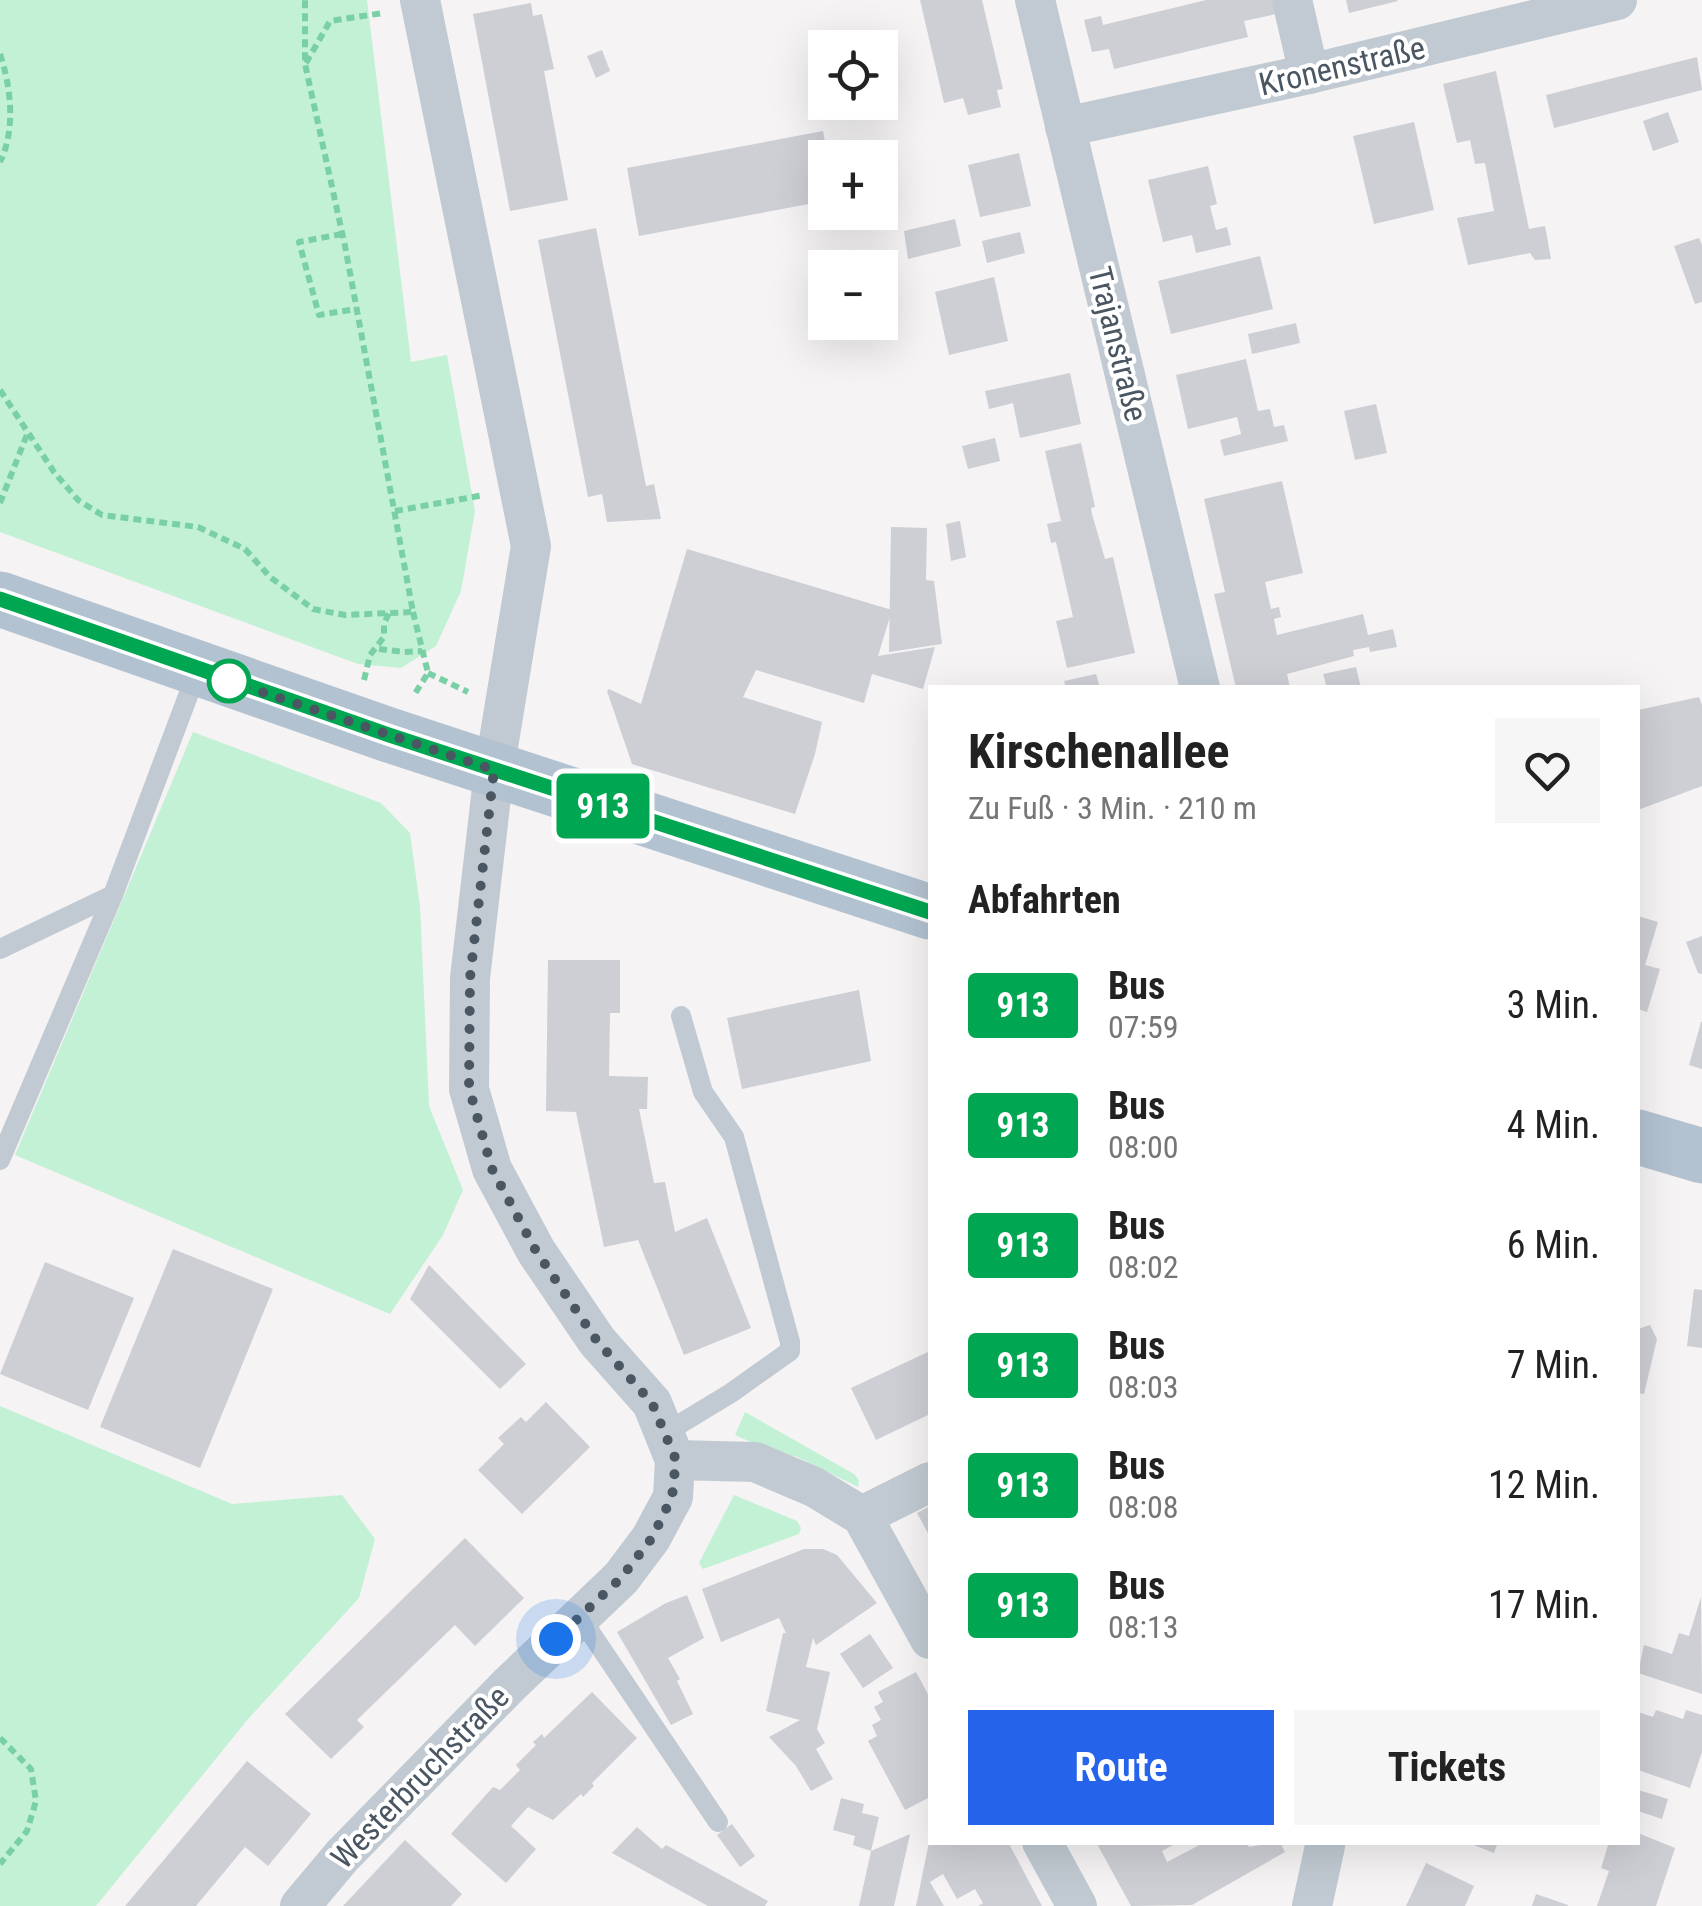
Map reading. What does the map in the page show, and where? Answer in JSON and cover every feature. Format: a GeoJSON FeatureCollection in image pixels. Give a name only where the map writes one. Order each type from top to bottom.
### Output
{"type":"FeatureCollection","features":[{"type":"Feature","properties":{"kind":"main road"},"geometry":{"type":"LineString","coordinates":[[0,599],[370,729],[928,911]]}},
{"type":"Feature","properties":{"kind":"main road"},"geometry":{"type":"LineString","coordinates":[[1640,1137],[1702,1156]]}},
{"type":"Feature","properties":{"kind":"street","name":"Trajanstraße"},"geometry":{"type":"LineString","coordinates":[[1035,0],[1199,685]]}},
{"type":"Feature","properties":{"kind":"street"},"geometry":{"type":"LineString","coordinates":[[1292,0],[1310,74]]}},
{"type":"Feature","properties":{"kind":"street","name":"Kronenstraße"},"geometry":{"type":"LineString","coordinates":[[1065,127],[1310,74],[1617,0]]}},
{"type":"Feature","properties":{"kind":"street"},"geometry":{"type":"LineString","coordinates":[[420,3],[531,546],[494,770],[470,978],[469,1088],[492,1169],[536,1251],[597,1341],[652,1403],[670,1446],[755,1462],[814,1487],[862,1516],[928,1636]]}},
{"type":"Feature","properties":{"kind":"street","name":"Westerbruchstraße"},"geometry":{"type":"LineString","coordinates":[[300,1906],[342,1856],[509,1684],[621,1578],[652,1538],[672,1497],[670,1446]]}},
{"type":"Feature","properties":{"kind":"street"},"geometry":{"type":"LineString","coordinates":[[862,1516],[928,1483]]}},
{"type":"Feature","properties":{"kind":"street"},"geometry":{"type":"LineString","coordinates":[[1044,1845],[1077,1906]]}},
{"type":"Feature","properties":{"kind":"street"},"geometry":{"type":"LineString","coordinates":[[1312,1906],[1325,1846]]}},
{"type":"Feature","properties":{"kind":"lane"},"geometry":{"type":"LineString","coordinates":[[0,1160],[113,895],[198,670]]}},
{"type":"Feature","properties":{"kind":"lane"},"geometry":{"type":"LineString","coordinates":[[0,949],[113,895]]}},
{"type":"Feature","properties":{"kind":"lane"},"geometry":{"type":"LineString","coordinates":[[670,1446],[731,1393],[790,1351],[734,1136],[704,1092],[681,1016]]}},
{"type":"Feature","properties":{"kind":"lane"},"geometry":{"type":"LineString","coordinates":[[580,1616],[718,1822]]}},
{"type":"Feature","properties":{"kind":"path"},"geometry":{"type":"LineString","coordinates":[[304,0],[305,64],[428,673],[370,729]]}},
{"type":"Feature","properties":{"kind":"path"},"geometry":{"type":"LineString","coordinates":[[305,64],[330,21],[420,3]]}},
{"type":"Feature","properties":{"kind":"path"},"geometry":{"type":"LineString","coordinates":[[0,54],[11,114],[0,162]]}},
{"type":"Feature","properties":{"kind":"path"},"geometry":{"type":"LineString","coordinates":[[342,234],[299,242],[318,315],[356,308]]}},
{"type":"Feature","properties":{"kind":"path"},"geometry":{"type":"LineString","coordinates":[[0,390],[78,500],[102,516],[198,527],[244,549],[270,576],[314,609],[345,615],[413,612]]}},
{"type":"Feature","properties":{"kind":"path"},"geometry":{"type":"LineString","coordinates":[[0,503],[28,432]]}},
{"type":"Feature","properties":{"kind":"path"},"geometry":{"type":"LineString","coordinates":[[394,511],[519,488]]}},
{"type":"Feature","properties":{"kind":"path"},"geometry":{"type":"LineString","coordinates":[[370,729],[370,655],[384,637],[389,613]]}},
{"type":"Feature","properties":{"kind":"path"},"geometry":{"type":"LineString","coordinates":[[378,648],[393,652],[422,650]]}},
{"type":"Feature","properties":{"kind":"path"},"geometry":{"type":"LineString","coordinates":[[0,1738],[31,1768],[36,1801],[27,1831],[0,1864]]}},
{"type":"Feature","properties":{"kind":"green space"},"geometry":{"type":"Polygon","coordinates":[[[0,0],[367,0],[411,362],[447,355],[475,511],[461,591],[436,646],[401,668],[358,664],[0,532],[0,0]]]}},
{"type":"Feature","properties":{"kind":"green space"},"geometry":{"type":"Polygon","coordinates":[[[193,732],[381,803],[410,833],[420,906],[429,1106],[463,1190],[443,1235],[390,1314],[15,1155],[193,732]]]}},
{"type":"Feature","properties":{"kind":"green space"},"geometry":{"type":"Polygon","coordinates":[[[0,1406],[232,1504],[342,1495],[375,1539],[359,1598],[249,1718],[96,1906],[0,1906],[0,1406]]]}},
{"type":"Feature","properties":{"kind":"green space"},"geometry":{"type":"Polygon","coordinates":[[[745,1412],[854,1474],[859,1480],[858,1487],[795,1456],[787,1458],[735,1435],[745,1412]]]}},
{"type":"Feature","properties":{"kind":"green space"},"geometry":{"type":"Polygon","coordinates":[[[734,1495],[797,1521],[799,1534],[703,1569],[699,1563],[734,1495]]]}},
{"type":"Feature","properties":{"kind":"building"},"geometry":{"type":"Polygon","coordinates":[[[920,0],[982,0],[1003,89],[997,90],[1001,107],[968,115],[963,98],[944,103],[920,0]]]}},
{"type":"Feature","properties":{"kind":"building"},"geometry":{"type":"Polygon","coordinates":[[[1206,0],[1272,0],[1276,14],[1244,21],[1248,37],[1114,69],[1109,49],[1092,52],[1084,20],[1101,16],[1103,25],[1206,0]]]}},
{"type":"Feature","properties":{"kind":"building"},"geometry":{"type":"Polygon","coordinates":[[[1346,0],[1397,0],[1398,1],[1349,13],[1346,0]]]}},
{"type":"Feature","properties":{"kind":"building"},"geometry":{"type":"Polygon","coordinates":[[[531,3],[533,16],[542,14],[554,69],[544,71],[568,200],[510,211],[473,14],[531,3]]]}},
{"type":"Feature","properties":{"kind":"building"},"geometry":{"type":"Polygon","coordinates":[[[602,50],[610,71],[596,78],[587,56],[602,50]]]}},
{"type":"Feature","properties":{"kind":"building"},"geometry":{"type":"Polygon","coordinates":[[[1697,57],[1702,90],[1554,128],[1546,95],[1697,57]]]}},
{"type":"Feature","properties":{"kind":"building"},"geometry":{"type":"Polygon","coordinates":[[[1496,71],[1529,229],[1545,226],[1551,259],[1535,260],[1530,253],[1468,265],[1457,218],[1494,211],[1485,163],[1475,164],[1470,140],[1457,143],[1443,84],[1496,71]]]}},
{"type":"Feature","properties":{"kind":"building"},"geometry":{"type":"Polygon","coordinates":[[[1668,112],[1679,142],[1653,151],[1643,121],[1668,112]]]}},
{"type":"Feature","properties":{"kind":"building"},"geometry":{"type":"Polygon","coordinates":[[[1414,122],[1434,210],[1374,224],[1353,136],[1414,122]]]}},
{"type":"Feature","properties":{"kind":"building"},"geometry":{"type":"Polygon","coordinates":[[[823,131],[825,140],[808,140],[808,204],[639,236],[627,168],[823,131]]]}},
{"type":"Feature","properties":{"kind":"building"},"geometry":{"type":"Polygon","coordinates":[[[1019,153],[1031,206],[980,217],[968,165],[1019,153]]]}},
{"type":"Feature","properties":{"kind":"building"},"geometry":{"type":"Polygon","coordinates":[[[1208,166],[1217,204],[1210,206],[1216,230],[1227,227],[1231,245],[1196,253],[1192,235],[1163,242],[1148,180],[1208,166]]]}},
{"type":"Feature","properties":{"kind":"building"},"geometry":{"type":"Polygon","coordinates":[[[955,219],[961,246],[908,259],[904,231],[955,219]]]}},
{"type":"Feature","properties":{"kind":"building"},"geometry":{"type":"Polygon","coordinates":[[[596,228],[646,486],[654,484],[661,519],[607,522],[602,494],[588,497],[538,240],[596,228]]]}},
{"type":"Feature","properties":{"kind":"building"},"geometry":{"type":"Polygon","coordinates":[[[1020,232],[1025,253],[987,263],[982,241],[1020,232]]]}},
{"type":"Feature","properties":{"kind":"building"},"geometry":{"type":"Polygon","coordinates":[[[1699,238],[1702,302],[1695,304],[1674,246],[1699,238]]]}},
{"type":"Feature","properties":{"kind":"building"},"geometry":{"type":"Polygon","coordinates":[[[1260,256],[1273,309],[1171,334],[1158,281],[1260,256]]]}},
{"type":"Feature","properties":{"kind":"building"},"geometry":{"type":"Polygon","coordinates":[[[994,277],[1008,341],[949,355],[935,292],[994,277]]]}},
{"type":"Feature","properties":{"kind":"building"},"geometry":{"type":"Polygon","coordinates":[[[1296,323],[1300,343],[1252,354],[1248,334],[1296,323]]]}},
{"type":"Feature","properties":{"kind":"building"},"geometry":{"type":"Polygon","coordinates":[[[1246,359],[1258,411],[1270,409],[1274,427],[1284,425],[1288,441],[1224,456],[1220,440],[1241,434],[1237,417],[1188,429],[1176,375],[1246,359]]]}},
{"type":"Feature","properties":{"kind":"building"},"geometry":{"type":"Polygon","coordinates":[[[1070,373],[1081,424],[1020,438],[1013,403],[989,409],[985,391],[1070,373]]]}},
{"type":"Feature","properties":{"kind":"building"},"geometry":{"type":"Polygon","coordinates":[[[1376,404],[1387,453],[1355,460],[1344,411],[1376,404]]]}},
{"type":"Feature","properties":{"kind":"building"},"geometry":{"type":"Polygon","coordinates":[[[995,438],[1000,461],[968,469],[962,446],[995,438]]]}},
{"type":"Feature","properties":{"kind":"building"},"geometry":{"type":"Polygon","coordinates":[[[1081,443],[1095,507],[1091,508],[1092,514],[1105,559],[1113,557],[1135,653],[1067,668],[1056,621],[1073,617],[1056,542],[1051,543],[1047,524],[1061,521],[1045,451],[1081,443]]]}},
{"type":"Feature","properties":{"kind":"building"},"geometry":{"type":"Polygon","coordinates":[[[1282,481],[1303,573],[1265,582],[1271,609],[1279,607],[1281,617],[1274,619],[1277,635],[1363,614],[1368,635],[1393,629],[1397,647],[1370,652],[1369,647],[1353,650],[1354,656],[1287,674],[1289,685],[1235,685],[1214,594],[1225,592],[1204,499],[1282,481]]]}},
{"type":"Feature","properties":{"kind":"building"},"geometry":{"type":"Polygon","coordinates":[[[960,521],[966,557],[951,561],[946,524],[960,521]]]}},
{"type":"Feature","properties":{"kind":"building"},"geometry":{"type":"Polygon","coordinates":[[[891,527],[927,528],[926,580],[934,581],[942,644],[889,652],[891,527]]]}},
{"type":"Feature","properties":{"kind":"building"},"geometry":{"type":"Polygon","coordinates":[[[687,549],[892,610],[878,656],[935,647],[923,689],[872,674],[864,703],[756,670],[743,697],[822,722],[795,814],[632,764],[607,691],[641,704],[687,549]]]}},
{"type":"Feature","properties":{"kind":"building"},"geometry":{"type":"Polygon","coordinates":[[[1356,667],[1360,685],[1326,685],[1323,674],[1356,667]]]}},
{"type":"Feature","properties":{"kind":"building"},"geometry":{"type":"Polygon","coordinates":[[[1096,674],[1099,685],[1065,685],[1064,681],[1096,674]]]}},
{"type":"Feature","properties":{"kind":"building"},"geometry":{"type":"Polygon","coordinates":[[[1699,697],[1702,705],[1702,786],[1640,809],[1640,710],[1699,697]]]}},
{"type":"Feature","properties":{"kind":"building"},"geometry":{"type":"Polygon","coordinates":[[[1640,917],[1658,922],[1645,965],[1660,969],[1647,1012],[1640,1010],[1640,917]]]}},
{"type":"Feature","properties":{"kind":"building"},"geometry":{"type":"Polygon","coordinates":[[[1702,936],[1702,974],[1698,973],[1686,942],[1702,936]]]}},
{"type":"Feature","properties":{"kind":"building"},"geometry":{"type":"Polygon","coordinates":[[[548,960],[620,960],[620,1013],[610,1013],[609,1076],[648,1077],[647,1109],[639,1109],[654,1183],[665,1182],[675,1232],[707,1218],[751,1328],[684,1355],[638,1240],[604,1247],[576,1112],[546,1111],[548,960]]]}},
{"type":"Feature","properties":{"kind":"building"},"geometry":{"type":"Polygon","coordinates":[[[859,990],[871,1061],[742,1089],[727,1018],[859,990]]]}},
{"type":"Feature","properties":{"kind":"building"},"geometry":{"type":"Polygon","coordinates":[[[1702,1022],[1702,1069],[1689,1065],[1702,1022]]]}},
{"type":"Feature","properties":{"kind":"building"},"geometry":{"type":"Polygon","coordinates":[[[173,1249],[273,1289],[200,1468],[100,1427],[173,1249]]]}},
{"type":"Feature","properties":{"kind":"building"},"geometry":{"type":"Polygon","coordinates":[[[45,1262],[134,1298],[88,1410],[0,1374],[45,1262]]]}},
{"type":"Feature","properties":{"kind":"building"},"geometry":{"type":"Polygon","coordinates":[[[429,1265],[526,1364],[500,1389],[410,1299],[429,1265]]]}},
{"type":"Feature","properties":{"kind":"building"},"geometry":{"type":"Polygon","coordinates":[[[1694,1289],[1702,1290],[1702,1348],[1687,1346],[1694,1289]]]}},
{"type":"Feature","properties":{"kind":"building"},"geometry":{"type":"Polygon","coordinates":[[[1650,1325],[1657,1339],[1644,1394],[1640,1393],[1640,1328],[1650,1325]]]}},
{"type":"Feature","properties":{"kind":"building"},"geometry":{"type":"Polygon","coordinates":[[[928,1352],[928,1415],[876,1440],[851,1388],[928,1352]]]}},
{"type":"Feature","properties":{"kind":"building"},"geometry":{"type":"Polygon","coordinates":[[[546,1402],[590,1447],[522,1514],[478,1470],[504,1444],[498,1438],[521,1417],[526,1422],[546,1402]]]}},
{"type":"Feature","properties":{"kind":"building"},"geometry":{"type":"Polygon","coordinates":[[[928,1507],[928,1533],[917,1513],[928,1507]]]}},
{"type":"Feature","properties":{"kind":"building"},"geometry":{"type":"Polygon","coordinates":[[[465,1538],[524,1598],[475,1646],[455,1625],[357,1720],[364,1727],[331,1759],[285,1714],[465,1538]]]}},
{"type":"Feature","properties":{"kind":"building"},"geometry":{"type":"Polygon","coordinates":[[[804,1549],[823,1549],[837,1555],[877,1603],[816,1645],[813,1638],[806,1667],[830,1672],[817,1729],[825,1743],[816,1749],[833,1779],[811,1791],[796,1766],[769,1737],[800,1720],[766,1711],[786,1633],[779,1618],[721,1642],[702,1589],[804,1549]]]}},
{"type":"Feature","properties":{"kind":"building"},"geometry":{"type":"Polygon","coordinates":[[[687,1595],[704,1638],[668,1658],[693,1714],[671,1725],[617,1632],[687,1595]]]}},
{"type":"Feature","properties":{"kind":"building"},"geometry":{"type":"Polygon","coordinates":[[[1701,1597],[1702,1694],[1640,1674],[1644,1645],[1672,1654],[1679,1633],[1689,1636],[1701,1597]]]}},
{"type":"Feature","properties":{"kind":"building"},"geometry":{"type":"Polygon","coordinates":[[[870,1634],[893,1668],[863,1688],[840,1654],[870,1634]]]}},
{"type":"Feature","properties":{"kind":"building"},"geometry":{"type":"Polygon","coordinates":[[[916,1672],[928,1694],[928,1798],[905,1810],[868,1741],[877,1736],[872,1725],[881,1720],[874,1707],[883,1702],[878,1692],[916,1672]]]}},
{"type":"Feature","properties":{"kind":"building"},"geometry":{"type":"Polygon","coordinates":[[[592,1692],[637,1738],[583,1797],[581,1794],[553,1820],[528,1807],[511,1826],[536,1849],[506,1883],[451,1834],[493,1787],[500,1790],[520,1770],[516,1765],[536,1745],[533,1742],[542,1734],[544,1738],[592,1692]]]}},
{"type":"Feature","properties":{"kind":"building"},"geometry":{"type":"Polygon","coordinates":[[[1656,1710],[1683,1719],[1686,1710],[1702,1715],[1702,1752],[1690,1788],[1640,1771],[1640,1713],[1653,1717],[1656,1710]]]}},
{"type":"Feature","properties":{"kind":"building"},"geometry":{"type":"Polygon","coordinates":[[[247,1761],[311,1814],[268,1866],[245,1847],[196,1906],[125,1906],[247,1761]]]}},
{"type":"Feature","properties":{"kind":"building"},"geometry":{"type":"Polygon","coordinates":[[[1640,1791],[1668,1799],[1662,1819],[1640,1812],[1640,1791]]]}},
{"type":"Feature","properties":{"kind":"building"},"geometry":{"type":"Polygon","coordinates":[[[841,1798],[864,1804],[862,1813],[879,1817],[871,1851],[853,1845],[855,1836],[833,1830],[841,1798]]]}},
{"type":"Feature","properties":{"kind":"building"},"geometry":{"type":"Polygon","coordinates":[[[732,1824],[755,1856],[740,1867],[717,1835],[732,1824]]]}},
{"type":"Feature","properties":{"kind":"building"},"geometry":{"type":"Polygon","coordinates":[[[637,1827],[662,1849],[666,1845],[768,1901],[765,1906],[708,1906],[612,1853],[637,1827]]]}},
{"type":"Feature","properties":{"kind":"building"},"geometry":{"type":"Polygon","coordinates":[[[910,1834],[894,1906],[859,1906],[871,1851],[910,1834]]]}},
{"type":"Feature","properties":{"kind":"building"},"geometry":{"type":"Polygon","coordinates":[[[1640,1834],[1675,1848],[1656,1906],[1597,1906],[1609,1871],[1601,1868],[1608,1845],[1640,1845],[1640,1834]]]}},
{"type":"Feature","properties":{"kind":"building"},"geometry":{"type":"Polygon","coordinates":[[[405,1840],[462,1894],[451,1906],[343,1906],[405,1840]]]}},
{"type":"Feature","properties":{"kind":"building"},"geometry":{"type":"Polygon","coordinates":[[[928,1845],[1010,1845],[1042,1906],[978,1906],[983,1903],[975,1889],[957,1899],[943,1874],[930,1882],[944,1906],[916,1906],[928,1845]]]}},
{"type":"Feature","properties":{"kind":"building"},"geometry":{"type":"Polygon","coordinates":[[[1098,1845],[1173,1845],[1162,1851],[1167,1862],[1199,1845],[1282,1845],[1285,1852],[1192,1905],[1131,1906],[1098,1845]]]}},
{"type":"Feature","properties":{"kind":"building"},"geometry":{"type":"Polygon","coordinates":[[[1474,1845],[1497,1845],[1494,1853],[1474,1845]]]}},
{"type":"Feature","properties":{"kind":"building"},"geometry":{"type":"Polygon","coordinates":[[[1426,1863],[1474,1886],[1465,1906],[1406,1906],[1426,1863]]]}},
{"type":"Feature","properties":{"kind":"building"},"geometry":{"type":"Polygon","coordinates":[[[1536,1894],[1568,1905],[1568,1906],[1532,1906],[1536,1894]]]}},
{"type":"Feature","properties":{"kind":"bus line","name":"913"},"geometry":{"type":"LineString","coordinates":[[0,599],[389,735],[928,911]]}},
{"type":"Feature","properties":{"kind":"route"},"geometry":{"type":"LineString","coordinates":[[229,681],[494,770],[470,978],[469,1088],[492,1169],[536,1251],[597,1341],[652,1403],[676,1460],[672,1497],[652,1538],[621,1578],[556,1639]]}}]}
